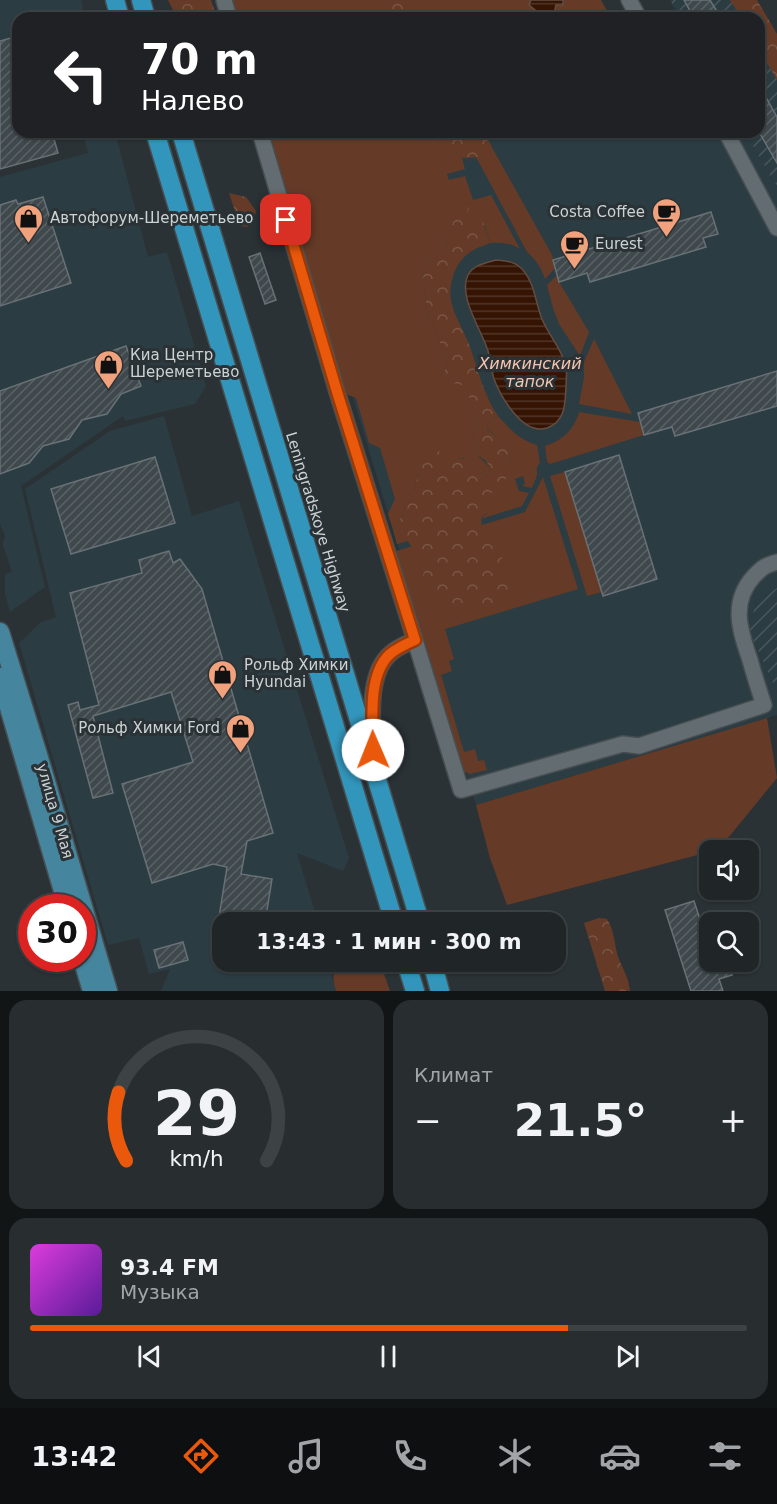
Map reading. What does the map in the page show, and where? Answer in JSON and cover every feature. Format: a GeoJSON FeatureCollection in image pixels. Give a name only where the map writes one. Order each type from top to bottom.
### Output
{"type":"FeatureCollection","features":[{"type":"Feature","properties":{"kind":"highway"},"geometry":{"type":"LineString","coordinates":[[157,138],[391,912]]}},
{"type":"Feature","properties":{"kind":"highway","name":"Leningradskoye Highway"},"geometry":{"type":"LineString","coordinates":[[183,138],[417,912]]}},
{"type":"Feature","properties":{"kind":"highway"},"geometry":{"type":"LineString","coordinates":[[409,972],[414,991]]}},
{"type":"Feature","properties":{"kind":"highway"},"geometry":{"type":"LineString","coordinates":[[435,972],[440,991]]}},
{"type":"Feature","properties":{"kind":"main road","name":"улица 9 Мая"},"geometry":{"type":"LineString","coordinates":[[0,632],[27,714],[108,991]]}},
{"type":"Feature","properties":{"kind":"main road","name":"улица 9 Мая"},"geometry":{"type":"LineString","coordinates":[[0,677],[64,894]]}},
{"type":"Feature","properties":{"kind":"main road"},"geometry":{"type":"LineString","coordinates":[[86,972],[92,991]]}},
{"type":"Feature","properties":{"kind":"street"},"geometry":{"type":"LineString","coordinates":[[262,138],[338,395],[461,790],[623,744],[639,746],[764,705],[741,634],[739,612],[747,584],[764,566],[777,562]]}},
{"type":"Feature","properties":{"kind":"street"},"geometry":{"type":"LineString","coordinates":[[729,138],[777,228]]}},
{"type":"Feature","properties":{"kind":"street"},"geometry":{"type":"LineString","coordinates":[[373,766],[373,695],[377,674],[391,653],[415,640]]}},
{"type":"Feature","properties":{"kind":"shaded area"},"geometry":{"type":"Polygon","coordinates":[[[0,0],[81,0],[84,12],[12,12],[12,88],[0,91],[0,0]]]}},
{"type":"Feature","properties":{"kind":"shaded area"},"geometry":{"type":"Polygon","coordinates":[[[670,0],[738,0],[745,12],[677,12],[670,0]]]}},
{"type":"Feature","properties":{"kind":"shaded area"},"geometry":{"type":"Polygon","coordinates":[[[765,48],[777,69],[777,187],[748,138],[765,138],[765,48]]]}},
{"type":"Feature","properties":{"kind":"shaded area"},"geometry":{"type":"Polygon","coordinates":[[[84,138],[117,138],[148,257],[167,252],[206,386],[195,404],[125,421],[123,416],[21,486],[45,587],[10,612],[5,594],[5,574],[12,572],[2,542],[5,536],[0,524],[0,177],[88,153],[84,138]]]}},
{"type":"Feature","properties":{"kind":"shaded area"},"geometry":{"type":"Polygon","coordinates":[[[458,138],[748,138],[777,187],[777,588],[757,600],[748,628],[777,692],[777,715],[476,805],[319,285],[381,161],[458,138]]]}},
{"type":"Feature","properties":{"kind":"shaded area"},"geometry":{"type":"Polygon","coordinates":[[[164,416],[192,516],[239,501],[349,858],[343,871],[297,853],[315,912],[212,912],[212,972],[331,972],[336,991],[161,991],[170,969],[149,974],[139,938],[108,945],[96,904],[96,894],[93,894],[19,643],[40,623],[56,617],[25,489],[110,431],[164,416]]]}},
{"type":"Feature","properties":{"kind":"shaded area"},"geometry":{"type":"Polygon","coordinates":[[[777,588],[777,692],[748,628],[757,600],[777,588]]]}},
{"type":"Feature","properties":{"kind":"green space"},"geometry":{"type":"Polygon","coordinates":[[[168,0],[211,0],[215,12],[174,12],[168,0]]]}},
{"type":"Feature","properties":{"kind":"green space"},"geometry":{"type":"Polygon","coordinates":[[[232,0],[531,0],[529,5],[538,12],[235,12],[232,0]]]}},
{"type":"Feature","properties":{"kind":"green space"},"geometry":{"type":"Polygon","coordinates":[[[382,0],[422,0],[415,12],[382,11],[382,0]]]}},
{"type":"Feature","properties":{"kind":"green space"},"geometry":{"type":"Polygon","coordinates":[[[563,0],[601,0],[608,12],[554,12],[556,5],[563,5],[563,0]]]}},
{"type":"Feature","properties":{"kind":"green space"},"geometry":{"type":"Polygon","coordinates":[[[730,0],[757,0],[764,12],[737,12],[730,0]]]}},
{"type":"Feature","properties":{"kind":"green space"},"geometry":{"type":"Polygon","coordinates":[[[765,14],[777,34],[777,80],[765,59],[765,14]]]}},
{"type":"Feature","properties":{"kind":"green space"},"geometry":{"type":"Polygon","coordinates":[[[271,138],[431,138],[432,142],[452,150],[462,158],[465,169],[447,174],[449,180],[465,176],[471,194],[464,197],[449,232],[445,248],[433,254],[423,274],[427,312],[449,364],[440,376],[465,385],[479,424],[473,438],[481,448],[477,455],[490,467],[487,477],[464,458],[448,458],[440,454],[418,473],[415,487],[405,500],[405,511],[393,530],[388,514],[395,499],[380,448],[369,443],[356,398],[346,394],[271,138]]]}},
{"type":"Feature","properties":{"kind":"green space"},"geometry":{"type":"Polygon","coordinates":[[[431,138],[487,138],[494,151],[480,157],[462,158],[452,150],[437,150],[431,138]]]}},
{"type":"Feature","properties":{"kind":"green space"},"geometry":{"type":"Polygon","coordinates":[[[494,151],[552,255],[555,268],[545,279],[538,264],[527,252],[476,157],[494,151]]]}},
{"type":"Feature","properties":{"kind":"green space"},"geometry":{"type":"Polygon","coordinates":[[[229,193],[246,197],[256,211],[254,220],[248,227],[240,226],[229,193]]]}},
{"type":"Feature","properties":{"kind":"green space"},"geometry":{"type":"Polygon","coordinates":[[[471,194],[473,200],[467,213],[468,218],[482,219],[490,243],[476,248],[463,258],[452,278],[450,293],[455,313],[485,391],[498,416],[488,423],[487,429],[495,435],[511,455],[506,482],[500,492],[491,493],[490,507],[481,518],[482,530],[489,540],[503,545],[502,560],[514,578],[500,600],[489,607],[476,609],[460,607],[448,611],[437,602],[432,589],[423,577],[425,566],[422,560],[408,541],[397,544],[393,530],[405,511],[405,500],[415,487],[418,473],[429,449],[436,448],[448,457],[471,461],[474,468],[487,477],[490,467],[477,455],[481,448],[473,438],[479,424],[465,386],[441,380],[440,376],[449,364],[427,312],[423,274],[433,254],[445,248],[464,196],[471,194]]]}},
{"type":"Feature","properties":{"kind":"green space"},"geometry":{"type":"Polygon","coordinates":[[[491,195],[520,249],[506,243],[490,243],[485,226],[468,218],[466,213],[473,200],[491,195]]]}},
{"type":"Feature","properties":{"kind":"green space"},"geometry":{"type":"Polygon","coordinates":[[[557,275],[589,332],[580,356],[559,324],[553,308],[547,285],[557,275]]]}},
{"type":"Feature","properties":{"kind":"green space"},"geometry":{"type":"Polygon","coordinates":[[[594,339],[632,414],[579,404],[584,362],[594,339]]]}},
{"type":"Feature","properties":{"kind":"green space"},"geometry":{"type":"Polygon","coordinates":[[[579,412],[640,422],[644,435],[550,464],[547,462],[545,446],[567,434],[579,412]]]}},
{"type":"Feature","properties":{"kind":"green space"},"geometry":{"type":"Polygon","coordinates":[[[498,416],[520,437],[537,445],[540,463],[532,488],[522,486],[525,484],[523,476],[515,479],[519,491],[529,493],[522,506],[481,519],[487,514],[492,489],[510,462],[511,455],[487,428],[488,423],[498,416]]]}},
{"type":"Feature","properties":{"kind":"green space"},"geometry":{"type":"Polygon","coordinates":[[[565,472],[602,592],[587,596],[550,476],[565,472]]]}},
{"type":"Feature","properties":{"kind":"green space"},"geometry":{"type":"Polygon","coordinates":[[[543,477],[578,589],[445,629],[454,659],[449,661],[452,671],[441,675],[464,752],[475,749],[478,761],[484,760],[487,770],[470,774],[460,770],[393,552],[525,512],[543,477]]]}},
{"type":"Feature","properties":{"kind":"green space"},"geometry":{"type":"Polygon","coordinates":[[[767,718],[777,778],[726,840],[699,840],[699,855],[507,905],[490,858],[476,805],[767,718]]]}},
{"type":"Feature","properties":{"kind":"green space"},"geometry":{"type":"Polygon","coordinates":[[[599,918],[607,919],[611,927],[630,991],[605,991],[584,923],[599,918]]]}},
{"type":"Feature","properties":{"kind":"green space"},"geometry":{"type":"Polygon","coordinates":[[[335,972],[383,972],[390,991],[336,991],[335,972]]]}},
{"type":"Feature","properties":{"kind":"water"},"geometry":{"type":"Polygon","coordinates":[[[531,0],[563,0],[563,5],[556,5],[554,12],[538,12],[529,5],[531,0]]]}},
{"type":"Feature","properties":{"kind":"water","name":"Химкинский тапок"},"geometry":{"type":"Polygon","coordinates":[[[496,260],[515,264],[526,274],[542,319],[566,366],[565,405],[558,421],[547,428],[538,429],[530,426],[522,421],[508,405],[494,379],[484,340],[471,312],[466,292],[468,275],[480,265],[496,260]]]}},
{"type":"Feature","properties":{"kind":"building"},"geometry":{"type":"Polygon","coordinates":[[[684,0],[710,0],[717,12],[691,12],[684,0]]]}},
{"type":"Feature","properties":{"kind":"building"},"geometry":{"type":"Polygon","coordinates":[[[12,38],[12,138],[54,138],[58,153],[0,169],[0,41],[12,38]]]}},
{"type":"Feature","properties":{"kind":"building"},"geometry":{"type":"Polygon","coordinates":[[[765,96],[777,117],[777,163],[762,138],[765,138],[765,96]]]}},
{"type":"Feature","properties":{"kind":"building","name":"Автофорум-Шереметьево"},"geometry":{"type":"Polygon","coordinates":[[[43,197],[71,283],[0,306],[0,205],[16,200],[18,204],[43,197]]]}},
{"type":"Feature","properties":{"kind":"building"},"geometry":{"type":"Polygon","coordinates":[[[711,212],[718,234],[703,238],[706,247],[590,282],[587,273],[559,282],[553,260],[711,212]]]}},
{"type":"Feature","properties":{"kind":"building"},"geometry":{"type":"Polygon","coordinates":[[[260,253],[276,300],[265,304],[249,257],[260,253]]]}},
{"type":"Feature","properties":{"kind":"building"},"geometry":{"type":"Polygon","coordinates":[[[126,346],[141,386],[121,394],[107,414],[82,420],[69,439],[43,446],[29,463],[0,474],[0,391],[126,346]]]}},
{"type":"Feature","properties":{"kind":"building"},"geometry":{"type":"Polygon","coordinates":[[[777,371],[777,406],[675,436],[672,427],[644,435],[638,413],[777,371]]]}},
{"type":"Feature","properties":{"kind":"building"},"geometry":{"type":"Polygon","coordinates":[[[619,455],[657,579],[603,596],[565,472],[619,455]]]}},
{"type":"Feature","properties":{"kind":"building"},"geometry":{"type":"Polygon","coordinates":[[[155,457],[175,523],[71,554],[51,489],[155,457]]]}},
{"type":"Feature","properties":{"kind":"building"},"geometry":{"type":"Polygon","coordinates":[[[169,551],[173,563],[180,559],[202,589],[273,833],[247,841],[241,874],[272,879],[267,912],[220,912],[227,867],[213,864],[152,883],[122,784],[193,762],[171,692],[93,716],[113,793],[93,798],[68,705],[78,702],[80,710],[99,705],[70,593],[142,573],[139,560],[169,551]]]}},
{"type":"Feature","properties":{"kind":"building"},"geometry":{"type":"Polygon","coordinates":[[[694,901],[699,916],[699,972],[731,972],[732,975],[719,979],[723,991],[691,991],[665,910],[694,901]]]}},
{"type":"Feature","properties":{"kind":"building"},"geometry":{"type":"Polygon","coordinates":[[[183,942],[188,960],[159,968],[154,950],[183,942]]]}},
{"type":"Feature","properties":{"kind":"place","name":"Costa Coffee"},"geometry":{"type":"Point","coordinates":[666,238]}},
{"type":"Feature","properties":{"kind":"place","name":"Автофорум-Шереметьево"},"geometry":{"type":"Point","coordinates":[29,244]}},
{"type":"Feature","properties":{"kind":"place","name":"Eurest"},"geometry":{"type":"Point","coordinates":[574,270]}},
{"type":"Feature","properties":{"kind":"place","name":"Киа Центр Шереметьево"},"geometry":{"type":"Point","coordinates":[109,390]}},
{"type":"Feature","properties":{"kind":"place","name":"Рольф Химки Hyundai"},"geometry":{"type":"Point","coordinates":[223,700]}},
{"type":"Feature","properties":{"kind":"place","name":"Рольф Химки Ford"},"geometry":{"type":"Point","coordinates":[241,754]}},
{"type":"Feature","properties":{"kind":"route"},"geometry":{"type":"LineString","coordinates":[[286,220],[415,640],[391,653],[377,674],[373,695],[373,750]]}}]}
